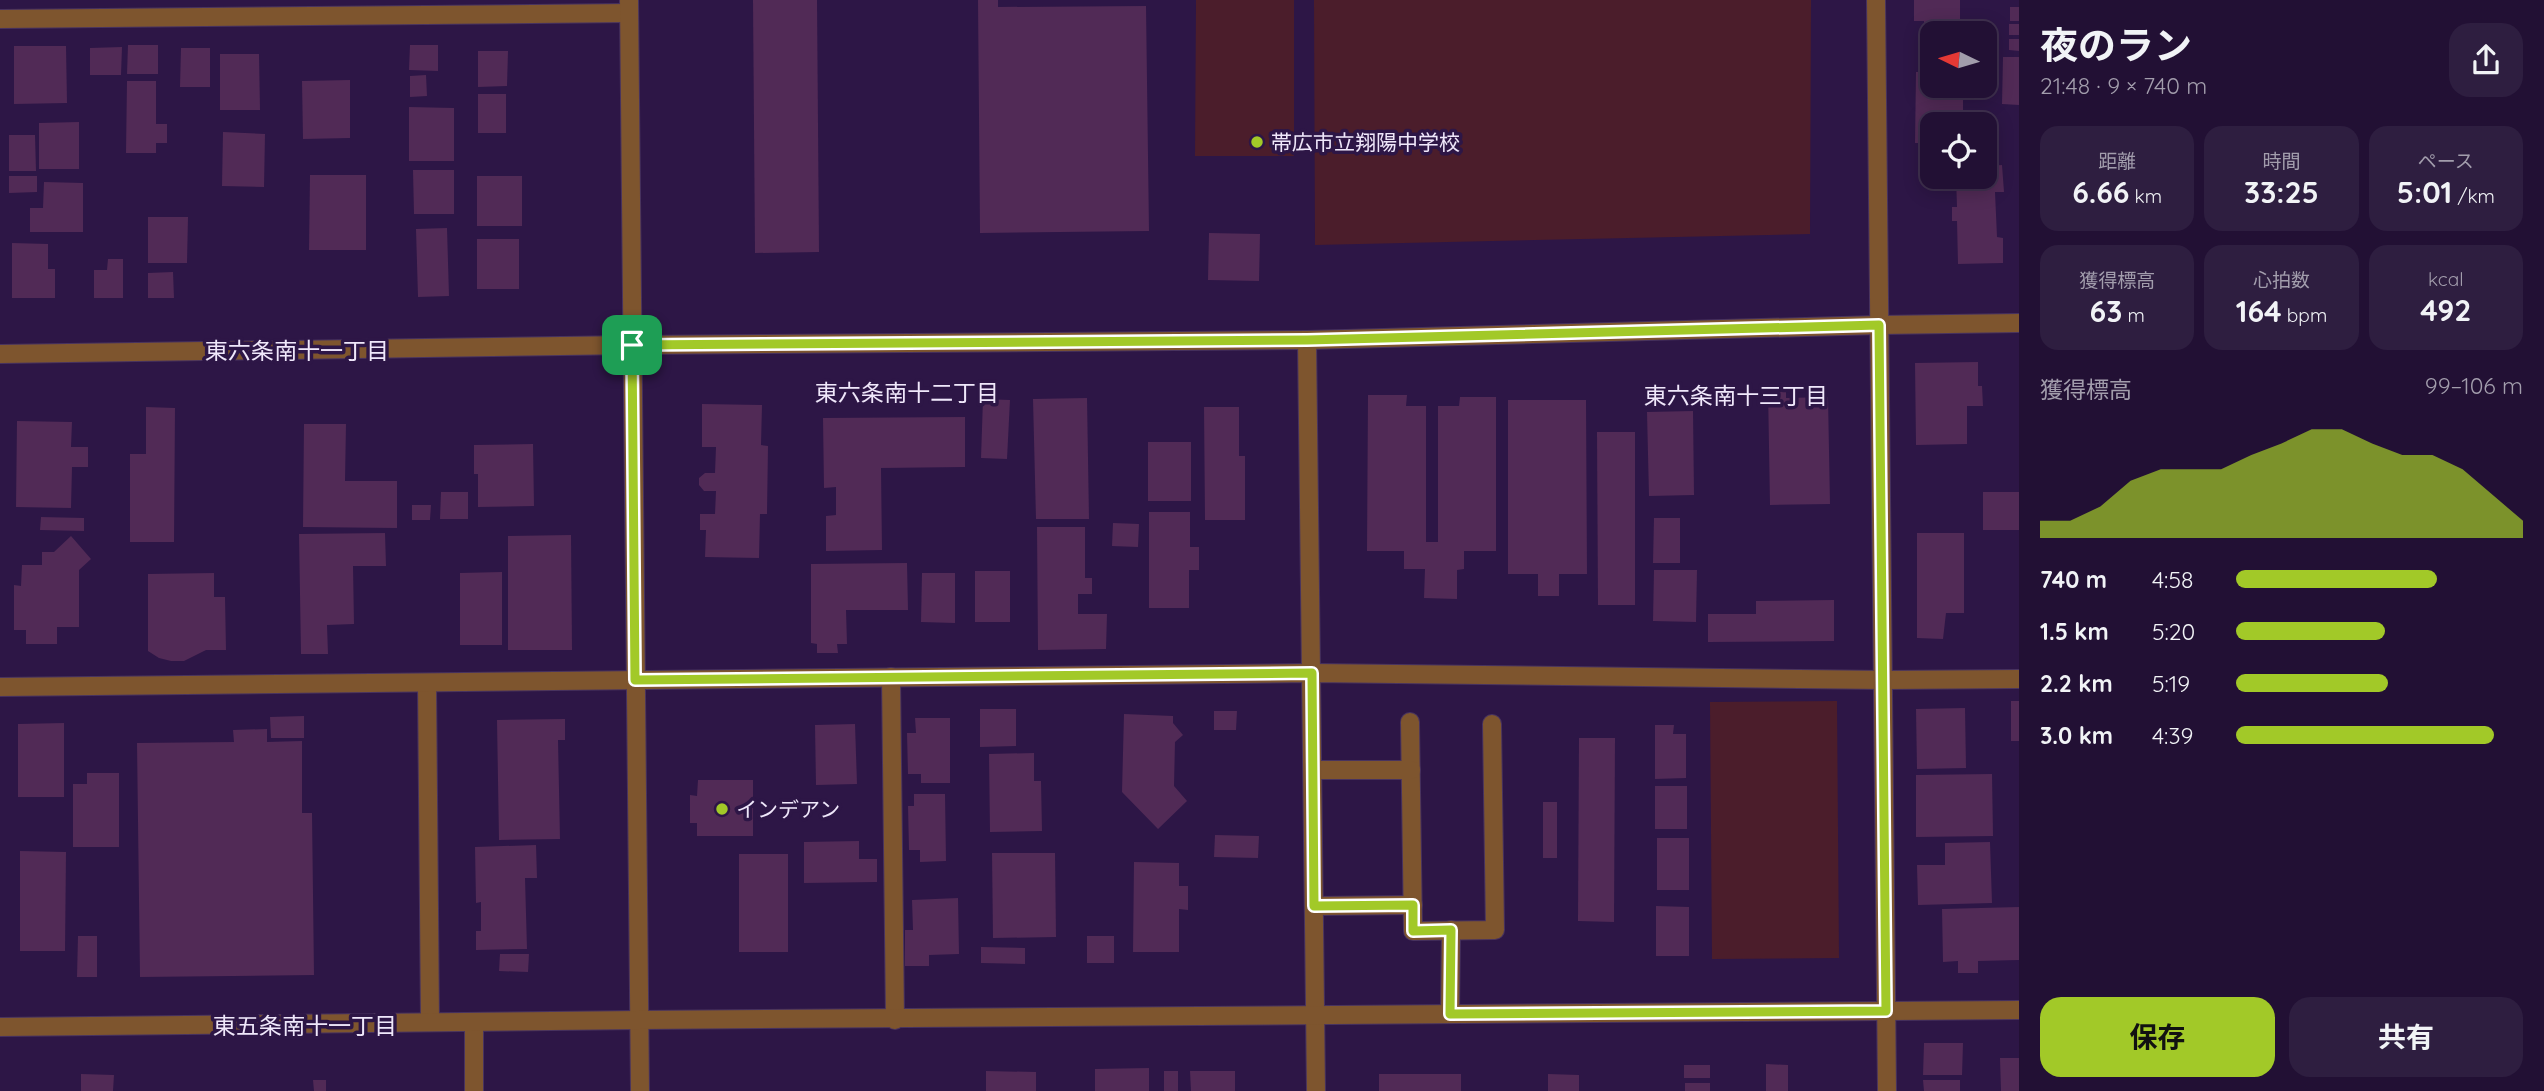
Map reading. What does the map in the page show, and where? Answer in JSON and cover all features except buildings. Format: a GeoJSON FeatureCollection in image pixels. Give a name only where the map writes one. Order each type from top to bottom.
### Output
{"type":"FeatureCollection","features":[{"type":"Feature","properties":{"kind":"street"},"geometry":{"type":"LineString","coordinates":[[1876,0],[1887,1091]]}},
{"type":"Feature","properties":{"kind":"street"},"geometry":{"type":"LineString","coordinates":[[0,19],[629,6],[640,1091]]}},
{"type":"Feature","properties":{"kind":"street"},"geometry":{"type":"LineString","coordinates":[[0,355],[632,345],[1307,340],[2019,323]]}},
{"type":"Feature","properties":{"kind":"street"},"geometry":{"type":"LineString","coordinates":[[1307,340],[1316,1091]]}},
{"type":"Feature","properties":{"kind":"street"},"geometry":{"type":"LineString","coordinates":[[0,687],[1312,673],[1884,680],[2019,679]]}},
{"type":"Feature","properties":{"kind":"street"},"geometry":{"type":"LineString","coordinates":[[891,677],[895,1020]]}},
{"type":"Feature","properties":{"kind":"street"},"geometry":{"type":"LineString","coordinates":[[427,683],[430,1022]]}},
{"type":"Feature","properties":{"kind":"street"},"geometry":{"type":"LineString","coordinates":[[1410,722],[1413,931],[1495,930],[1492,724]]}},
{"type":"Feature","properties":{"kind":"street"},"geometry":{"type":"LineString","coordinates":[[1313,770],[1411,770]]}},
{"type":"Feature","properties":{"kind":"street"},"geometry":{"type":"LineString","coordinates":[[1314,906],[1413,905]]}},
{"type":"Feature","properties":{"kind":"street"},"geometry":{"type":"LineString","coordinates":[[1450,1014],[1451,930]]}},
{"type":"Feature","properties":{"kind":"street"},"geometry":{"type":"LineString","coordinates":[[0,1027],[2019,1010]]}},
{"type":"Feature","properties":{"kind":"street"},"geometry":{"type":"LineString","coordinates":[[474,1021],[474,1091]]}},
{"type":"Feature","properties":{"kind":"shaded area"},"geometry":{"type":"Polygon","coordinates":[[[1196,0],[1294,0],[1294,156],[1195,156],[1196,0]]]}},
{"type":"Feature","properties":{"kind":"shaded area"},"geometry":{"type":"Polygon","coordinates":[[[1314,0],[1811,0],[1810,234],[1315,245],[1314,0]]]}},
{"type":"Feature","properties":{"kind":"shaded area"},"geometry":{"type":"Polygon","coordinates":[[[1837,701],[1839,958],[1712,959],[1710,702],[1837,701]]]}},
{"type":"Feature","properties":{"kind":"place","name":"帯広市立翔陽中学校"},"geometry":{"type":"Point","coordinates":[1257,142]}},
{"type":"Feature","properties":{"kind":"place","name":"インデアン"},"geometry":{"type":"Point","coordinates":[722,809]}},
{"type":"Feature","properties":{"kind":"district","name":"東六条南十一丁目"},"geometry":{"type":"Point","coordinates":[297,350]}},
{"type":"Feature","properties":{"kind":"district","name":"東六条南十二丁目"},"geometry":{"type":"Point","coordinates":[907,392]}},
{"type":"Feature","properties":{"kind":"district","name":"東六条南十三丁目"},"geometry":{"type":"Point","coordinates":[1736,395]}},
{"type":"Feature","properties":{"kind":"district","name":"東五条南十一丁目"},"geometry":{"type":"Point","coordinates":[305,1025]}},
{"type":"Feature","properties":{"kind":"route"},"geometry":{"type":"LineString","coordinates":[[1879,325],[1886,1011],[1450,1014],[1451,930],[1413,931],[1413,905],[1314,906],[1312,673],[635,680],[632,345],[1307,340],[1879,325]]}}]}
